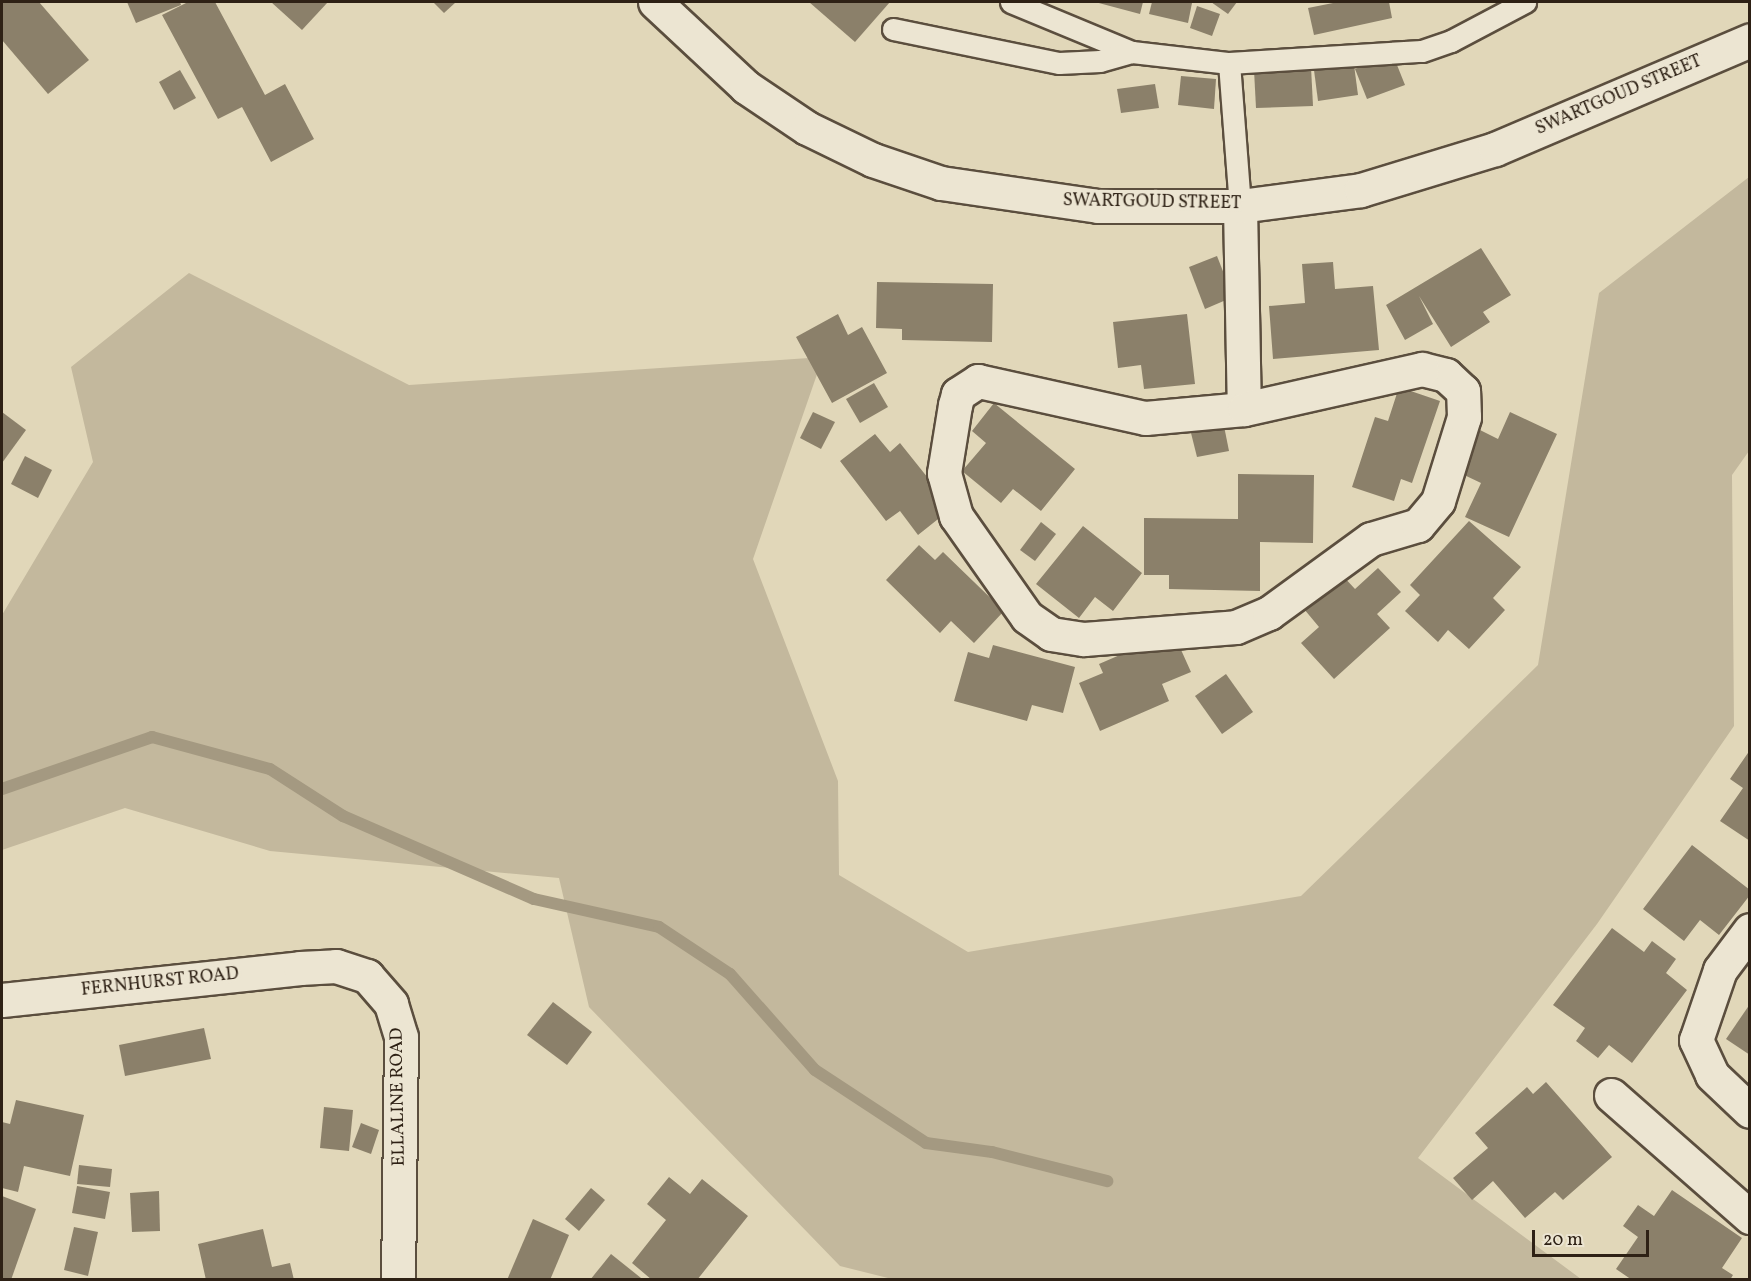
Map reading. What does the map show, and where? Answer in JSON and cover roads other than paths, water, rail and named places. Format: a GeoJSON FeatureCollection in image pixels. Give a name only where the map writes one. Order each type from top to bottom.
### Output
{"type":"FeatureCollection","features":[{"type":"Feature","properties":{"kind":"street","name":"SWARTGOUD STREET"},"geometry":{"type":"LineString","coordinates":[[655,2],[746,87],[807,128],[873,160],[941,183],[1021,198],[1098,206],[1240,206],[1361,190],[1426,173],[1495,149],[1749,40]]}},
{"type":"Feature","properties":{"kind":"street"},"geometry":{"type":"LineString","coordinates":[[1240,206],[1244,409]]}},
{"type":"Feature","properties":{"kind":"street"},"geometry":{"type":"LineString","coordinates":[[1422,369],[1446,375],[1463,391],[1464,417],[1438,501],[1418,525],[1371,539],[1269,613],[1236,627],[1084,639],[1051,634],[1027,616],[956,516],[944,473],[955,405],[967,385],[990,381],[1145,418],[1244,409],[1422,369]]}},
{"type":"Feature","properties":{"kind":"street"},"geometry":{"type":"LineString","coordinates":[[1749,930],[1720,970],[1696,1040],[1712,1075],[1749,1111]]}},
{"type":"Feature","properties":{"kind":"street","name":"ELLALINE ROAD"},"geometry":{"type":"LineString","coordinates":[[318,967],[336,966],[367,976],[381,988],[398,1020],[398,1280]]}},
{"type":"Feature","properties":{"kind":"street","name":"FERNHURST ROAD"},"geometry":{"type":"LineString","coordinates":[[2,1000],[318,967]]}},
{"type":"Feature","properties":{"kind":"street"},"geometry":{"type":"LineString","coordinates":[[1611,1095],[1749,1217]]}},
{"type":"Feature","properties":{"kind":"lane"},"geometry":{"type":"LineString","coordinates":[[1011,2],[1132,52],[1229,63],[1422,51],[1451,41],[1525,2]]}},
{"type":"Feature","properties":{"kind":"lane"},"geometry":{"type":"LineString","coordinates":[[892,29],[1059,63],[1100,62],[1132,52]]}},
{"type":"Feature","properties":{"kind":"lane"},"geometry":{"type":"LineString","coordinates":[[1229,63],[1240,206]]}},
{"type":"Feature","properties":{"kind":"waterway"},"geometry":{"type":"LineString","coordinates":[[2,789],[152,737],[270,769],[343,816],[534,899],[659,927],[730,974],[815,1070],[926,1143],[992,1152],[1107,1181]]}}]}
